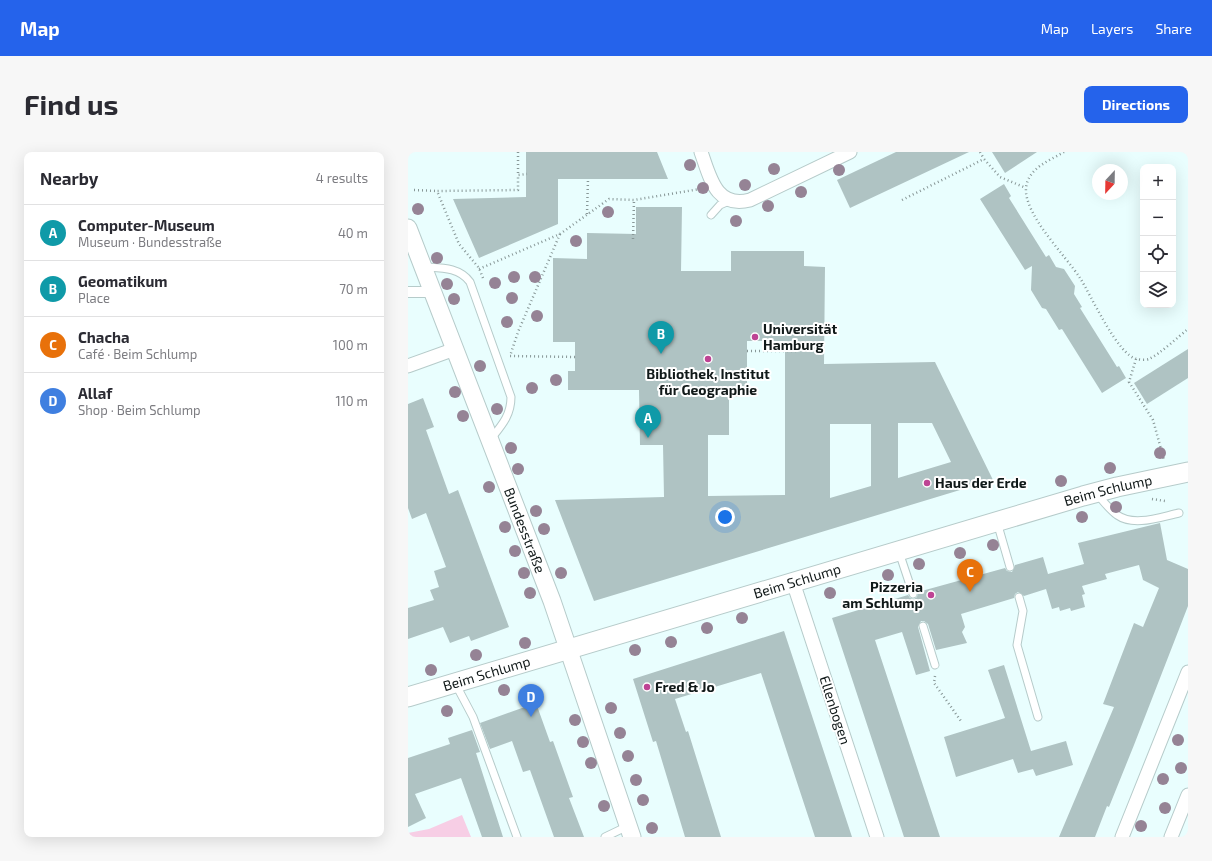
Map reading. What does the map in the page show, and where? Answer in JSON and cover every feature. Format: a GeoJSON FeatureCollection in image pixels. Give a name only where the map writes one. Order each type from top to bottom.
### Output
{"type":"FeatureCollection","features":[{"type":"Feature","properties":{"kind":"main road","name":"Beim Schlump"},"geometry":{"type":"LineString","coordinates":[[408,697],[793,582],[899,552],[1096,492],[1188,472]]}},
{"type":"Feature","properties":{"kind":"street"},"geometry":{"type":"LineString","coordinates":[[701,152],[717,191],[729,200],[743,202],[850,152]]}},
{"type":"Feature","properties":{"kind":"street","name":"Bundesstraße"},"geometry":{"type":"LineString","coordinates":[[408,228],[552,601],[630,831]]}},
{"type":"Feature","properties":{"kind":"street"},"geometry":{"type":"LineString","coordinates":[[408,292],[433,292]]}},
{"type":"Feature","properties":{"kind":"street"},"geometry":{"type":"LineString","coordinates":[[408,366],[455,349]]}},
{"type":"Feature","properties":{"kind":"street","name":"Ellenbogen"},"geometry":{"type":"LineString","coordinates":[[793,582],[877,837]]}},
{"type":"Feature","properties":{"kind":"street"},"geometry":{"type":"LineString","coordinates":[[1122,837],[1188,672]]}},
{"type":"Feature","properties":{"kind":"street"},"geometry":{"type":"LineString","coordinates":[[1171,837],[1188,795]]}},
{"type":"Feature","properties":{"kind":"lane"},"geometry":{"type":"LineString","coordinates":[[711,215],[720,205],[729,200]]}},
{"type":"Feature","properties":{"kind":"lane"},"geometry":{"type":"LineString","coordinates":[[423,267],[448,268],[461,274],[470,282],[511,397],[510,412],[507,419],[490,441]]}},
{"type":"Feature","properties":{"kind":"lane"},"geometry":{"type":"LineString","coordinates":[[1096,492],[1115,514],[1127,520],[1139,521],[1179,514]]}},
{"type":"Feature","properties":{"kind":"lane"},"geometry":{"type":"LineString","coordinates":[[997,522],[1010,567]]}},
{"type":"Feature","properties":{"kind":"lane"},"geometry":{"type":"LineString","coordinates":[[899,552],[913,594]]}},
{"type":"Feature","properties":{"kind":"lane"},"geometry":{"type":"LineString","coordinates":[[1020,597],[1023,611],[1017,645],[1038,717]]}},
{"type":"Feature","properties":{"kind":"lane"},"geometry":{"type":"LineString","coordinates":[[923,626],[935,665]]}},
{"type":"Feature","properties":{"kind":"lane"},"geometry":{"type":"LineString","coordinates":[[455,683],[473,717],[516,837]]}},
{"type":"Feature","properties":{"kind":"lane"},"geometry":{"type":"LineString","coordinates":[[606,837],[630,831]]}},
{"type":"Feature","properties":{"kind":"path"},"geometry":{"type":"LineString","coordinates":[[414,190],[518,190],[518,152]]}},
{"type":"Feature","properties":{"kind":"path"},"geometry":{"type":"LineString","coordinates":[[980,152],[984,159],[1000,177],[1026,188]]}},
{"type":"Feature","properties":{"kind":"path"},"geometry":{"type":"LineString","coordinates":[[1064,152],[1035,169],[1029,177],[1026,188],[1027,201],[1044,231],[1080,278],[1100,315],[1125,352],[1136,359],[1149,359],[1188,329]]}},
{"type":"Feature","properties":{"kind":"path"},"geometry":{"type":"LineString","coordinates":[[902,200],[984,159]]}},
{"type":"Feature","properties":{"kind":"path"},"geometry":{"type":"LineString","coordinates":[[518,175],[527,174]]}},
{"type":"Feature","properties":{"kind":"path"},"geometry":{"type":"LineString","coordinates":[[586,215],[588,179]]}},
{"type":"Feature","properties":{"kind":"path"},"geometry":{"type":"LineString","coordinates":[[437,191],[458,244],[479,268],[484,282]]}},
{"type":"Feature","properties":{"kind":"path"},"geometry":{"type":"LineString","coordinates":[[470,282],[479,268],[560,234],[609,199],[634,200],[690,191]]}},
{"type":"Feature","properties":{"kind":"path"},"geometry":{"type":"LineString","coordinates":[[633,239],[634,200]]}},
{"type":"Feature","properties":{"kind":"path"},"geometry":{"type":"LineString","coordinates":[[510,356],[518,332],[560,234]]}},
{"type":"Feature","properties":{"kind":"path"},"geometry":{"type":"LineString","coordinates":[[508,349],[512,363]]}},
{"type":"Feature","properties":{"kind":"path"},"geometry":{"type":"LineString","coordinates":[[747,351],[798,351]]}},
{"type":"Feature","properties":{"kind":"path"},"geometry":{"type":"LineString","coordinates":[[510,356],[576,357]]}},
{"type":"Feature","properties":{"kind":"path"},"geometry":{"type":"LineString","coordinates":[[1136,359],[1130,382],[1152,420],[1162,450],[1166,476]]}},
{"type":"Feature","properties":{"kind":"path"},"geometry":{"type":"LineString","coordinates":[[935,665],[934,683],[961,721]]}},
{"type":"Feature","properties":{"kind":"shaded area"},"geometry":{"type":"Polygon","coordinates":[[[462,815],[471,837],[408,837],[408,833],[429,829],[462,815]]]}},
{"type":"Feature","properties":{"kind":"building"},"geometry":{"type":"Polygon","coordinates":[[[526,152],[657,152],[668,179],[558,179],[558,224],[479,258],[453,199],[526,197],[526,152]]]}},
{"type":"Feature","properties":{"kind":"building"},"geometry":{"type":"Polygon","coordinates":[[[896,152],[969,152],[850,208],[837,180],[896,152]]]}},
{"type":"Feature","properties":{"kind":"building"},"geometry":{"type":"Polygon","coordinates":[[[992,152],[1037,152],[1005,173],[992,152]]]}},
{"type":"Feature","properties":{"kind":"building"},"geometry":{"type":"Polygon","coordinates":[[[1004,184],[1011,196],[1009,198],[1046,257],[1049,255],[1056,267],[1064,269],[1075,286],[1074,294],[1082,307],[1080,308],[1117,367],[1119,366],[1126,378],[1102,393],[1062,329],[1059,330],[1046,309],[1042,308],[1031,290],[1032,266],[1025,270],[980,199],[1004,184]]]}},
{"type":"Feature","properties":{"kind":"building"},"geometry":{"type":"Polygon","coordinates":[[[636,207],[682,207],[681,271],[731,271],[731,251],[804,251],[804,266],[825,267],[824,364],[935,362],[993,480],[594,601],[555,500],[664,497],[663,445],[640,445],[639,390],[568,390],[568,371],[575,371],[575,342],[553,342],[553,258],[587,259],[587,233],[636,234],[636,207]],[[747,341],[747,397],[729,397],[729,435],[708,435],[708,496],[785,495],[785,341],[747,341]],[[898,423],[898,478],[951,462],[932,423],[898,423]],[[830,424],[830,498],[871,486],[871,424],[830,424]]]}},
{"type":"Feature","properties":{"kind":"building"},"geometry":{"type":"Polygon","coordinates":[[[1188,349],[1188,378],[1147,404],[1134,383],[1188,349]]]}},
{"type":"Feature","properties":{"kind":"building"},"geometry":{"type":"Polygon","coordinates":[[[423,398],[434,427],[426,430],[449,494],[458,490],[509,627],[471,641],[469,636],[450,643],[443,627],[408,639],[408,608],[434,600],[430,590],[439,587],[434,571],[446,567],[426,513],[412,519],[408,508],[408,404],[423,398]]]}},
{"type":"Feature","properties":{"kind":"building"},"geometry":{"type":"Polygon","coordinates":[[[1160,523],[1167,560],[1188,569],[1188,606],[1134,745],[1095,837],[1059,837],[1114,707],[1103,704],[1134,623],[1143,627],[1159,588],[1143,580],[1139,565],[1105,574],[1107,579],[1082,586],[1085,594],[1082,595],[1085,607],[1071,611],[1070,608],[1060,611],[1059,607],[1052,609],[1046,589],[1024,596],[1018,592],[1015,594],[1014,598],[961,614],[965,627],[962,632],[967,643],[936,650],[928,624],[921,621],[918,627],[930,671],[916,675],[902,632],[875,640],[940,837],[904,837],[832,618],[908,595],[910,598],[914,599],[917,597],[918,592],[1005,568],[1007,571],[1012,572],[1015,565],[1043,557],[1048,574],[1084,564],[1078,543],[1160,523]]]}},
{"type":"Feature","properties":{"kind":"building"},"geometry":{"type":"Polygon","coordinates":[[[784,631],[852,837],[815,837],[761,673],[675,699],[686,732],[688,731],[721,837],[685,837],[656,741],[653,742],[633,679],[784,631]]]}},
{"type":"Feature","properties":{"kind":"building"},"geometry":{"type":"Polygon","coordinates":[[[1004,665],[1031,751],[1066,741],[1073,765],[1036,776],[1033,769],[1018,773],[1013,759],[956,777],[944,737],[1005,718],[988,670],[1004,665]]]}},
{"type":"Feature","properties":{"kind":"building"},"geometry":{"type":"Polygon","coordinates":[[[536,703],[550,742],[553,741],[573,797],[569,798],[584,837],[554,837],[530,770],[523,772],[512,741],[490,749],[480,723],[536,703]]]}},
{"type":"Feature","properties":{"kind":"building"},"geometry":{"type":"Polygon","coordinates":[[[472,730],[480,752],[476,753],[503,837],[482,837],[461,778],[415,794],[426,818],[408,827],[408,758],[450,744],[448,738],[472,730]]]}},
{"type":"Feature","properties":{"kind":"place","name":"Universität Hamburg"},"geometry":{"type":"Point","coordinates":[755,337]}},
{"type":"Feature","properties":{"kind":"place","name":"Geomatikum"},"geometry":{"type":"Point","coordinates":[661,354]}},
{"type":"Feature","properties":{"kind":"place","name":"Bibliothek, Institut für Geographie"},"geometry":{"type":"Point","coordinates":[708,359]}},
{"type":"Feature","properties":{"kind":"place","name":"Computer-Museum"},"geometry":{"type":"Point","coordinates":[648,438]}},
{"type":"Feature","properties":{"kind":"place","name":"Haus der Erde"},"geometry":{"type":"Point","coordinates":[927,483]}},
{"type":"Feature","properties":{"kind":"place","name":"Chacha"},"geometry":{"type":"Point","coordinates":[970,592]}},
{"type":"Feature","properties":{"kind":"place","name":"Pizzeria am Schlump"},"geometry":{"type":"Point","coordinates":[931,595]}},
{"type":"Feature","properties":{"kind":"place","name":"Fred & Jo"},"geometry":{"type":"Point","coordinates":[647,687]}},
{"type":"Feature","properties":{"kind":"place","name":"Allaf"},"geometry":{"type":"Point","coordinates":[531,717]}}]}
